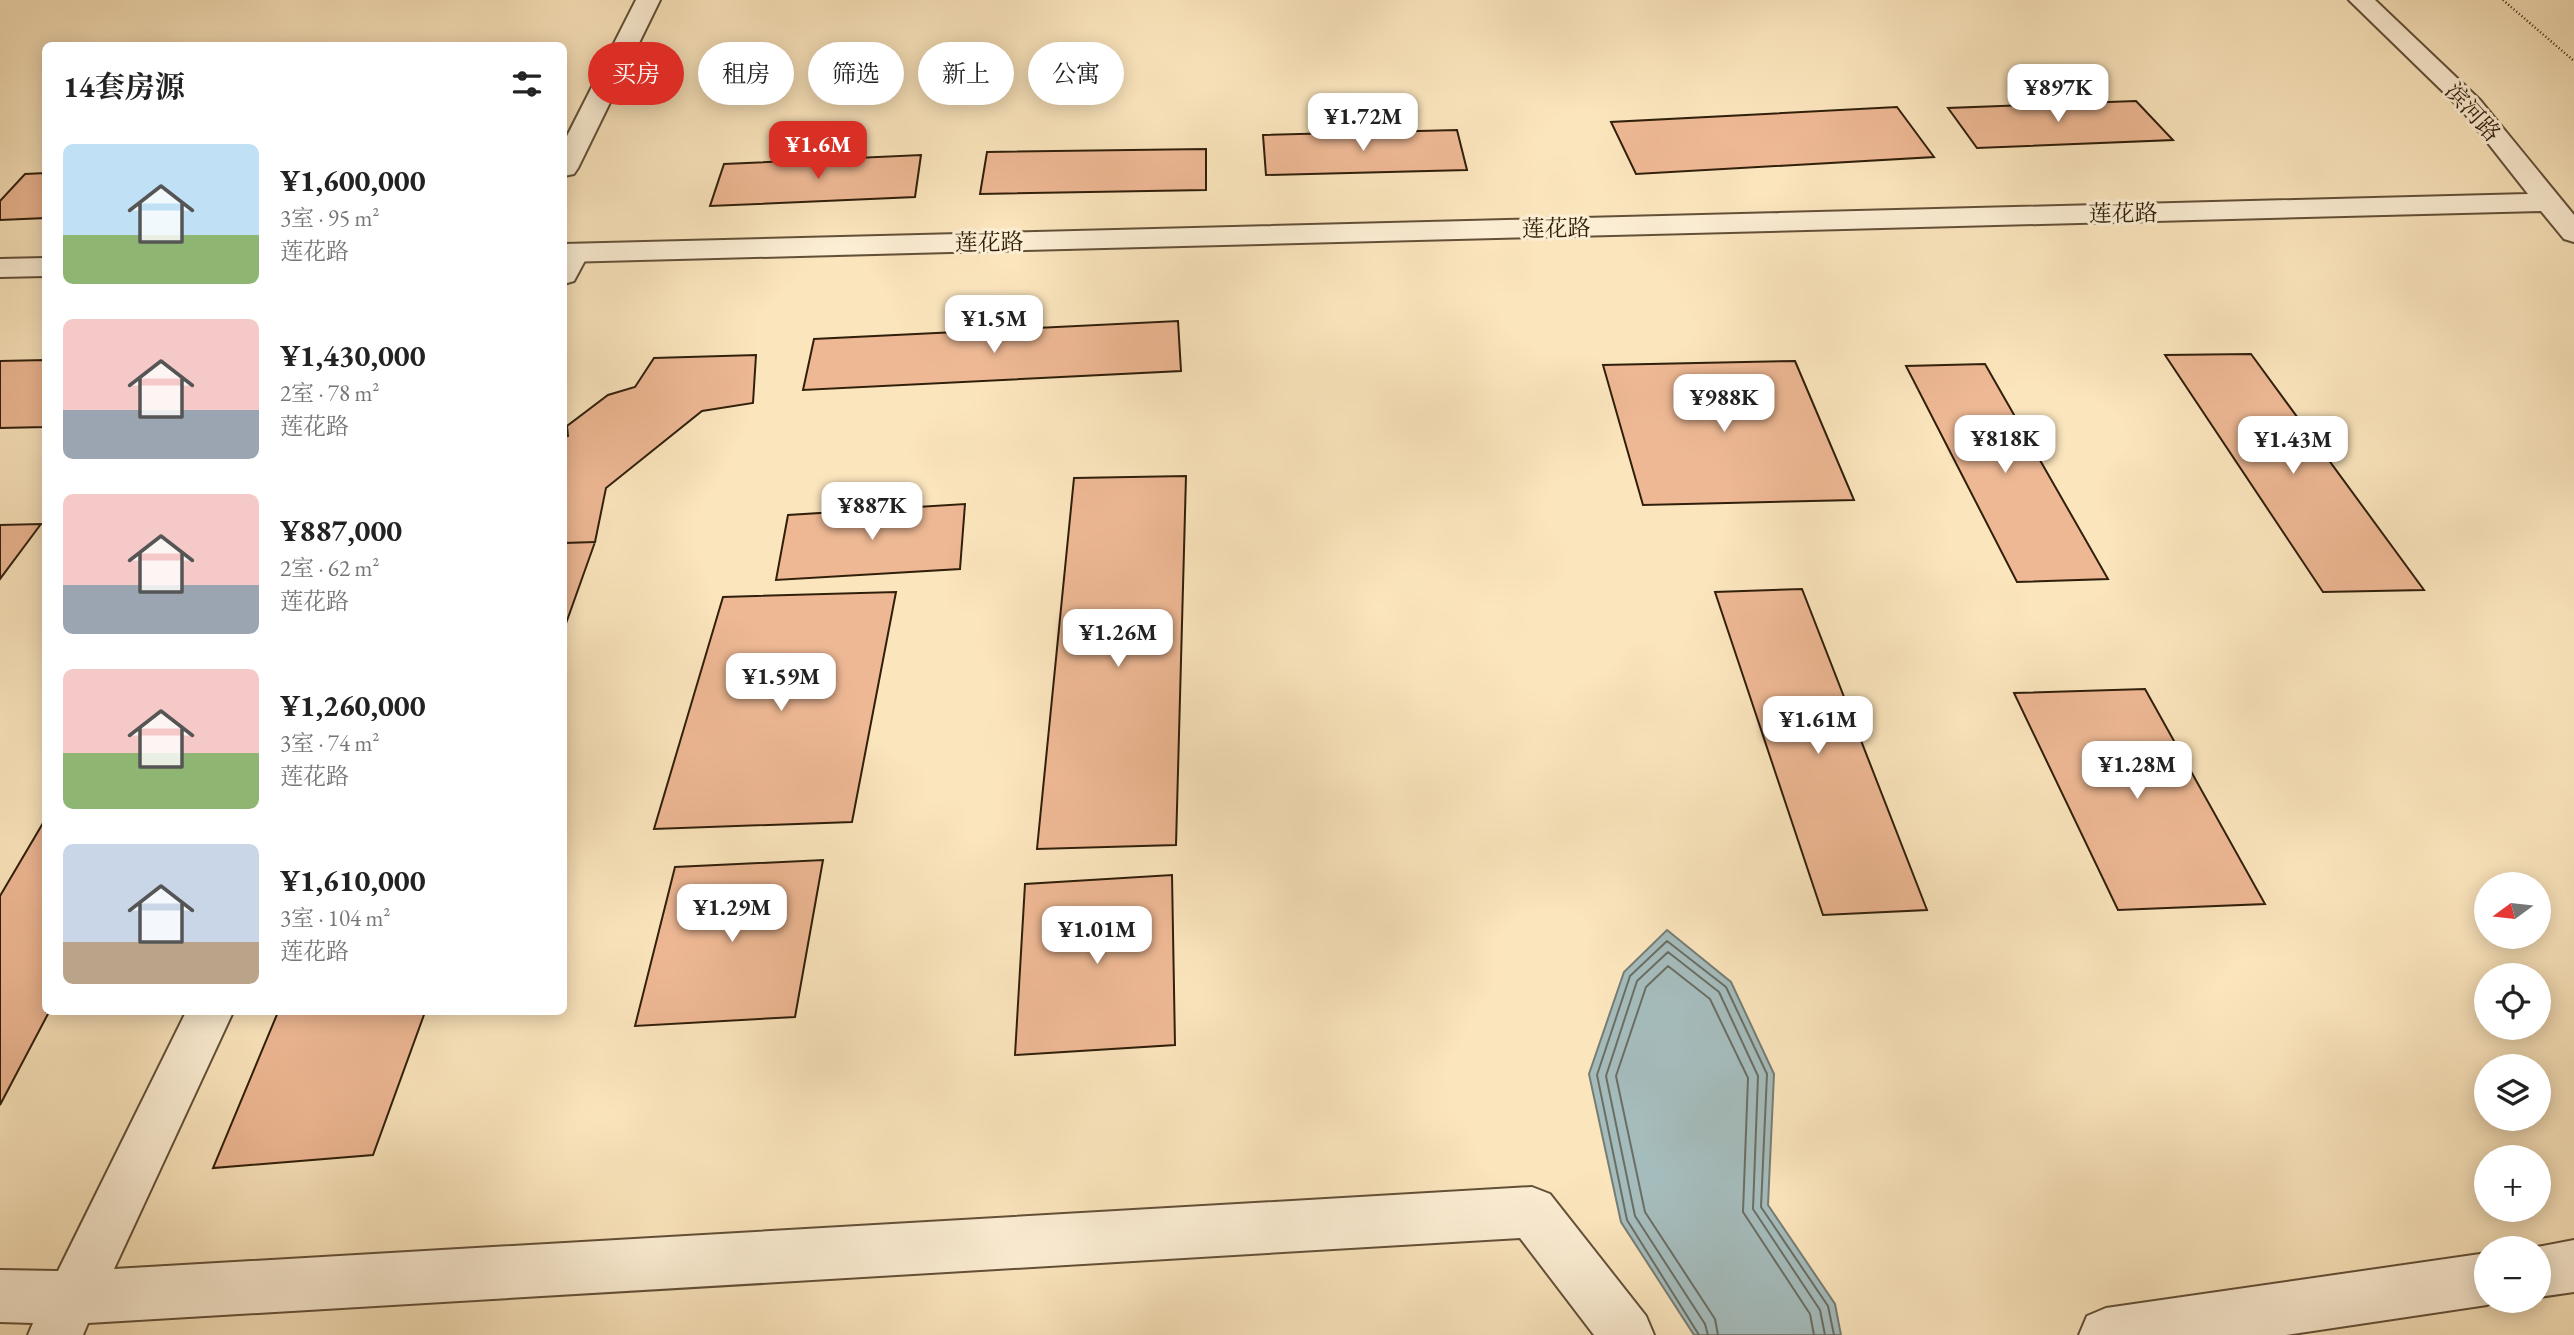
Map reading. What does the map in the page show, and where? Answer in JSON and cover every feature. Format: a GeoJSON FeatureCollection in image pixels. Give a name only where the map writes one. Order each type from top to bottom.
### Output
{"type":"FeatureCollection","features":[{"type":"Feature","properties":{"kind":"street"},"geometry":{"type":"LineString","coordinates":[[567,162],[648,0]]}},
{"type":"Feature","properties":{"kind":"street","name":"滨河路"},"geometry":{"type":"LineString","coordinates":[[2361,0],[2471,105],[2574,233]]}},
{"type":"Feature","properties":{"kind":"street","name":"莲花路"},"geometry":{"type":"LineString","coordinates":[[567,260],[2549,202]]}},
{"type":"Feature","properties":{"kind":"street"},"geometry":{"type":"LineString","coordinates":[[0,268],[42,267]]}},
{"type":"Feature","properties":{"kind":"street"},"geometry":{"type":"LineString","coordinates":[[64,1317],[209,1015]]}},
{"type":"Feature","properties":{"kind":"street"},"geometry":{"type":"LineString","coordinates":[[0,1296],[64,1317],[1532,1212],[1627,1335]]}},
{"type":"Feature","properties":{"kind":"street"},"geometry":{"type":"LineString","coordinates":[[2551,1269],[2574,1266]]}},
{"type":"Feature","properties":{"kind":"street"},"geometry":{"type":"LineString","coordinates":[[2106,1335],[2474,1281]]}},
{"type":"Feature","properties":{"kind":"path"},"geometry":{"type":"LineString","coordinates":[[2503,0],[2574,61]]}},
{"type":"Feature","properties":{"kind":"water"},"geometry":{"type":"Polygon","coordinates":[[[1667,930],[1731,982],[1774,1074],[1768,1205],[1835,1304],[1841,1335],[1694,1335],[1621,1222],[1589,1074],[1624,972],[1667,930]]]}},
{"type":"Feature","properties":{"kind":"building"},"geometry":{"type":"Polygon","coordinates":[[[2136,101],[2173,140],[1977,148],[1948,108],[2136,101]]]}},
{"type":"Feature","properties":{"kind":"building"},"geometry":{"type":"Polygon","coordinates":[[[1897,107],[1934,157],[1636,174],[1611,122],[1897,107]]]}},
{"type":"Feature","properties":{"kind":"building"},"geometry":{"type":"Polygon","coordinates":[[[1457,130],[1467,170],[1266,175],[1263,135],[1457,130]]]}},
{"type":"Feature","properties":{"kind":"building"},"geometry":{"type":"Polygon","coordinates":[[[1206,149],[1206,190],[980,194],[987,152],[1206,149]]]}},
{"type":"Feature","properties":{"kind":"building"},"geometry":{"type":"Polygon","coordinates":[[[921,155],[915,197],[710,206],[724,164],[921,155]]]}},
{"type":"Feature","properties":{"kind":"building"},"geometry":{"type":"Polygon","coordinates":[[[42,173],[42,218],[0,220],[0,201],[25,174],[42,173]]]}},
{"type":"Feature","properties":{"kind":"building"},"geometry":{"type":"Polygon","coordinates":[[[1178,321],[1181,371],[803,390],[814,339],[1178,321]]]}},
{"type":"Feature","properties":{"kind":"building"},"geometry":{"type":"Polygon","coordinates":[[[2251,354],[2424,590],[2323,592],[2165,355],[2251,354]]]}},
{"type":"Feature","properties":{"kind":"building"},"geometry":{"type":"Polygon","coordinates":[[[756,355],[753,403],[702,411],[606,488],[595,542],[567,543],[567,426],[608,395],[635,387],[654,358],[756,355]]]}},
{"type":"Feature","properties":{"kind":"building"},"geometry":{"type":"Polygon","coordinates":[[[42,360],[42,427],[0,428],[0,361],[42,360]]]}},
{"type":"Feature","properties":{"kind":"building"},"geometry":{"type":"Polygon","coordinates":[[[1795,361],[1854,500],[1643,505],[1603,365],[1795,361]]]}},
{"type":"Feature","properties":{"kind":"building"},"geometry":{"type":"Polygon","coordinates":[[[1985,364],[2108,579],[2017,582],[1906,366],[1985,364]]]}},
{"type":"Feature","properties":{"kind":"building"},"geometry":{"type":"Polygon","coordinates":[[[1186,476],[1176,845],[1037,849],[1074,478],[1186,476]]]}},
{"type":"Feature","properties":{"kind":"building"},"geometry":{"type":"Polygon","coordinates":[[[965,504],[960,569],[776,580],[788,515],[965,504]]]}},
{"type":"Feature","properties":{"kind":"building"},"geometry":{"type":"Polygon","coordinates":[[[41,524],[0,579],[0,525],[41,524]]]}},
{"type":"Feature","properties":{"kind":"building"},"geometry":{"type":"Polygon","coordinates":[[[595,542],[567,621],[567,543],[595,542]]]}},
{"type":"Feature","properties":{"kind":"building"},"geometry":{"type":"Polygon","coordinates":[[[1802,589],[1927,910],[1823,915],[1715,592],[1802,589]]]}},
{"type":"Feature","properties":{"kind":"building"},"geometry":{"type":"Polygon","coordinates":[[[896,592],[852,822],[654,829],[723,597],[896,592]]]}},
{"type":"Feature","properties":{"kind":"building"},"geometry":{"type":"Polygon","coordinates":[[[2145,689],[2265,904],[2118,910],[2014,693],[2145,689]]]}},
{"type":"Feature","properties":{"kind":"building"},"geometry":{"type":"Polygon","coordinates":[[[42,825],[42,1015],[47,1015],[0,1105],[0,896],[42,825]]]}},
{"type":"Feature","properties":{"kind":"building"},"geometry":{"type":"Polygon","coordinates":[[[823,860],[795,1017],[635,1026],[675,867],[823,860]]]}},
{"type":"Feature","properties":{"kind":"building"},"geometry":{"type":"Polygon","coordinates":[[[1172,875],[1175,1045],[1015,1055],[1025,884],[1172,875]]]}},
{"type":"Feature","properties":{"kind":"building"},"geometry":{"type":"Polygon","coordinates":[[[277,1015],[424,1015],[373,1155],[213,1168],[277,1015]]]}}]}
